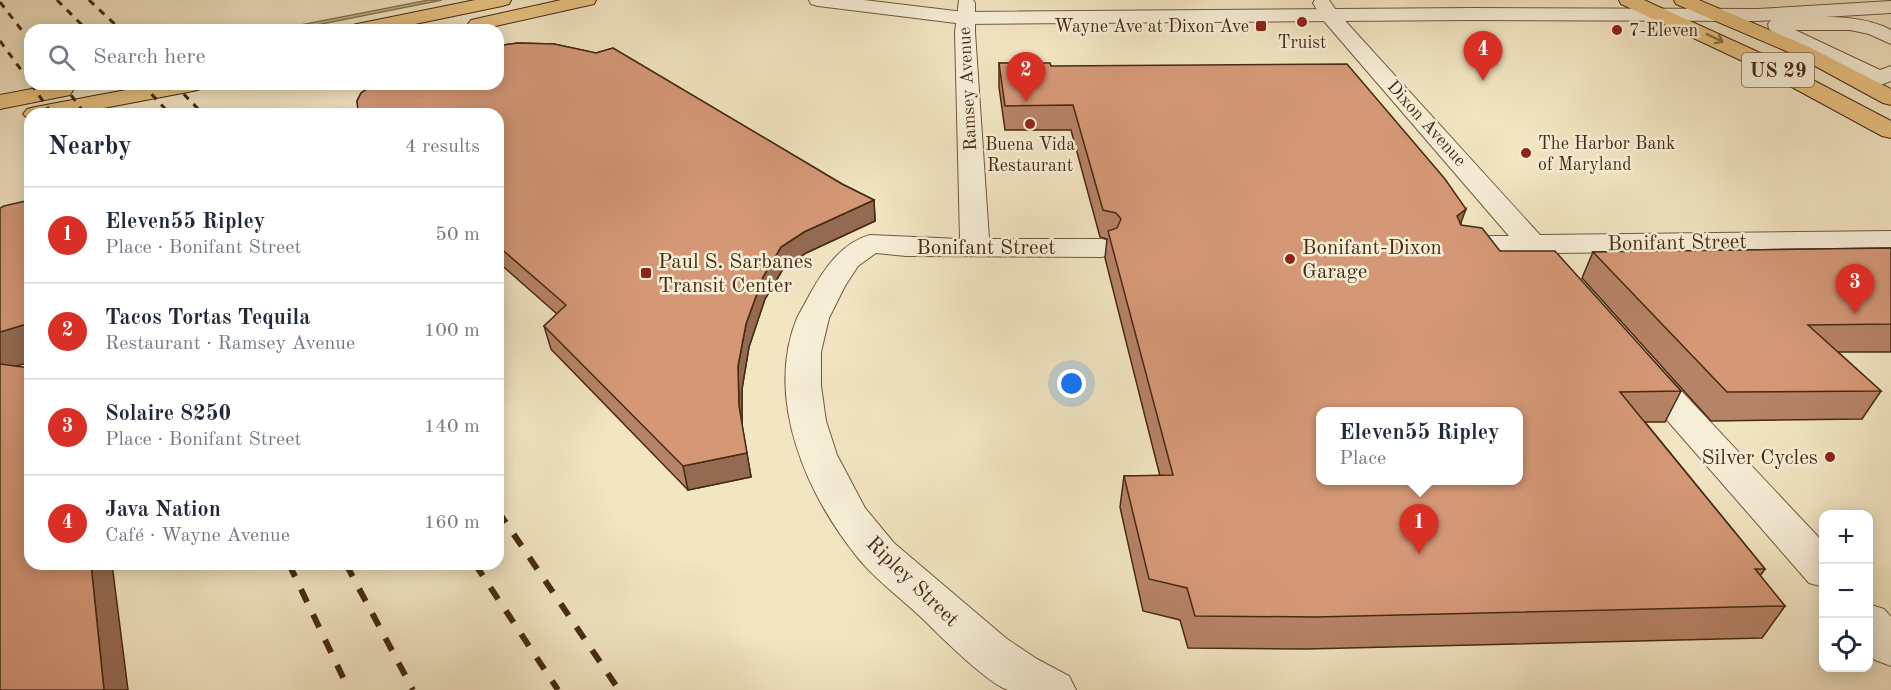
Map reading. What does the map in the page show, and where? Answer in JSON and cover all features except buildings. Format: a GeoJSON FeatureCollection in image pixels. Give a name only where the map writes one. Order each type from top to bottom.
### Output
{"type":"FeatureCollection","features":[{"type":"Feature","properties":{"kind":"main road"},"geometry":{"type":"LineString","coordinates":[[386,24],[502,0]]}},
{"type":"Feature","properties":{"kind":"main road"},"geometry":{"type":"LineString","coordinates":[[477,24],[587,0]]}},
{"type":"Feature","properties":{"kind":"main road","name":"US 29"},"geometry":{"type":"LineString","coordinates":[[1628,0],[1656,7],[1891,131]]}},
{"type":"Feature","properties":{"kind":"main road","name":"US 29"},"geometry":{"type":"LineString","coordinates":[[1683,0],[1800,50],[1891,98]]}},
{"type":"Feature","properties":{"kind":"main road"},"geometry":{"type":"LineString","coordinates":[[0,102],[62,90]]}},
{"type":"Feature","properties":{"kind":"main road"},"geometry":{"type":"LineString","coordinates":[[67,108],[161,90]]}},
{"type":"Feature","properties":{"kind":"main road"},"geometry":{"type":"LineString","coordinates":[[0,121],[24,116]]}},
{"type":"Feature","properties":{"kind":"street"},"geometry":{"type":"LineString","coordinates":[[818,0],[965,10],[1656,7],[1719,15],[1891,7]]}},
{"type":"Feature","properties":{"kind":"street"},"geometry":{"type":"LineString","coordinates":[[934,0],[965,10]]}},
{"type":"Feature","properties":{"kind":"street"},"geometry":{"type":"LineString","coordinates":[[1326,9],[1628,0]]}},
{"type":"Feature","properties":{"kind":"street","name":"Dixon Avenue"},"geometry":{"type":"LineString","coordinates":[[1326,9],[1586,305]]}},
{"type":"Feature","properties":{"kind":"street","name":"Ramsey Avenue"},"geometry":{"type":"LineString","coordinates":[[965,10],[975,246]]}},
{"type":"Feature","properties":{"kind":"street"},"geometry":{"type":"LineString","coordinates":[[1891,38],[1875,29],[1850,24],[1778,24],[1779,29],[1789,35],[1880,78],[1891,73]]}},
{"type":"Feature","properties":{"kind":"street","name":"Bonifant Street"},"geometry":{"type":"LineString","coordinates":[[1464,245],[1891,240]]}},
{"type":"Feature","properties":{"kind":"street","name":"Bonifant Street"},"geometry":{"type":"LineString","coordinates":[[870,244],[906,247],[1102,248]]}},
{"type":"Feature","properties":{"kind":"street","name":"Ripley Street"},"geometry":{"type":"LineString","coordinates":[[870,244],[847,261],[820,301],[805,345],[803,379],[805,409],[817,457],[843,504],[872,546],[972,638],[1028,680],[1053,690]]}},
{"type":"Feature","properties":{"kind":"street"},"geometry":{"type":"LineString","coordinates":[[1625,350],[1819,566]]}},
{"type":"Feature","properties":{"kind":"street"},"geometry":{"type":"LineString","coordinates":[[1873,627],[1891,647]]}},
{"type":"Feature","properties":{"kind":"green space"},"geometry":{"type":"Polygon","coordinates":[[[429,0],[442,0],[321,24],[306,24],[429,0]]]}},
{"type":"Feature","properties":{"kind":"railway"},"geometry":{"type":"LineString","coordinates":[[57,0],[81,24]]}},
{"type":"Feature","properties":{"kind":"railway"},"geometry":{"type":"LineString","coordinates":[[89,0],[115,24]]}},
{"type":"Feature","properties":{"kind":"railway"},"geometry":{"type":"LineString","coordinates":[[0,2],[24,33]]}},
{"type":"Feature","properties":{"kind":"railway"},"geometry":{"type":"LineString","coordinates":[[0,41],[24,74]]}},
{"type":"Feature","properties":{"kind":"railway"},"geometry":{"type":"LineString","coordinates":[[35,90],[48,108]]}},
{"type":"Feature","properties":{"kind":"railway"},"geometry":{"type":"LineString","coordinates":[[67,90],[81,108]]}},
{"type":"Feature","properties":{"kind":"railway"},"geometry":{"type":"LineString","coordinates":[[148,90],[164,108]]}},
{"type":"Feature","properties":{"kind":"railway"},"geometry":{"type":"LineString","coordinates":[[180,90],[197,108]]}},
{"type":"Feature","properties":{"kind":"railway"},"geometry":{"type":"LineString","coordinates":[[504,520],[619,690]]}},
{"type":"Feature","properties":{"kind":"railway"},"geometry":{"type":"LineString","coordinates":[[292,570],[349,690]]}},
{"type":"Feature","properties":{"kind":"railway"},"geometry":{"type":"LineString","coordinates":[[349,570],[413,690]]}},
{"type":"Feature","properties":{"kind":"railway"},"geometry":{"type":"LineString","coordinates":[[479,570],[558,690]]}},
{"type":"Feature","properties":{"kind":"place","name":"Truist"},"geometry":{"type":"Point","coordinates":[1302,22]}},
{"type":"Feature","properties":{"kind":"place","name":"Wayne Ave at Dixon Ave"},"geometry":{"type":"Point","coordinates":[1261,26]}},
{"type":"Feature","properties":{"kind":"place","name":"7-Eleven"},"geometry":{"type":"Point","coordinates":[1617,30]}},
{"type":"Feature","properties":{"kind":"place","name":"Java Nation"},"geometry":{"type":"Point","coordinates":[1483,81]}},
{"type":"Feature","properties":{"kind":"place","name":"Tacos Tortas Tequila"},"geometry":{"type":"Point","coordinates":[1026,102]}},
{"type":"Feature","properties":{"kind":"place","name":"Buena Vida Restaurant"},"geometry":{"type":"Point","coordinates":[1030,124]}},
{"type":"Feature","properties":{"kind":"place","name":"The Harbor Bank of Maryland"},"geometry":{"type":"Point","coordinates":[1526,153]}},
{"type":"Feature","properties":{"kind":"place","name":"Bonifant-Dixon Garage"},"geometry":{"type":"Point","coordinates":[1290,259]}},
{"type":"Feature","properties":{"kind":"place","name":"Paul S. Sarbanes Transit Center"},"geometry":{"type":"Point","coordinates":[646,273]}},
{"type":"Feature","properties":{"kind":"place","name":"Solaire 8250"},"geometry":{"type":"Point","coordinates":[1855,314]}},
{"type":"Feature","properties":{"kind":"place","name":"Silver Cycles"},"geometry":{"type":"Point","coordinates":[1830,457]}},
{"type":"Feature","properties":{"kind":"place","name":"Eleven55 Ripley"},"geometry":{"type":"Point","coordinates":[1419,554]}}]}
